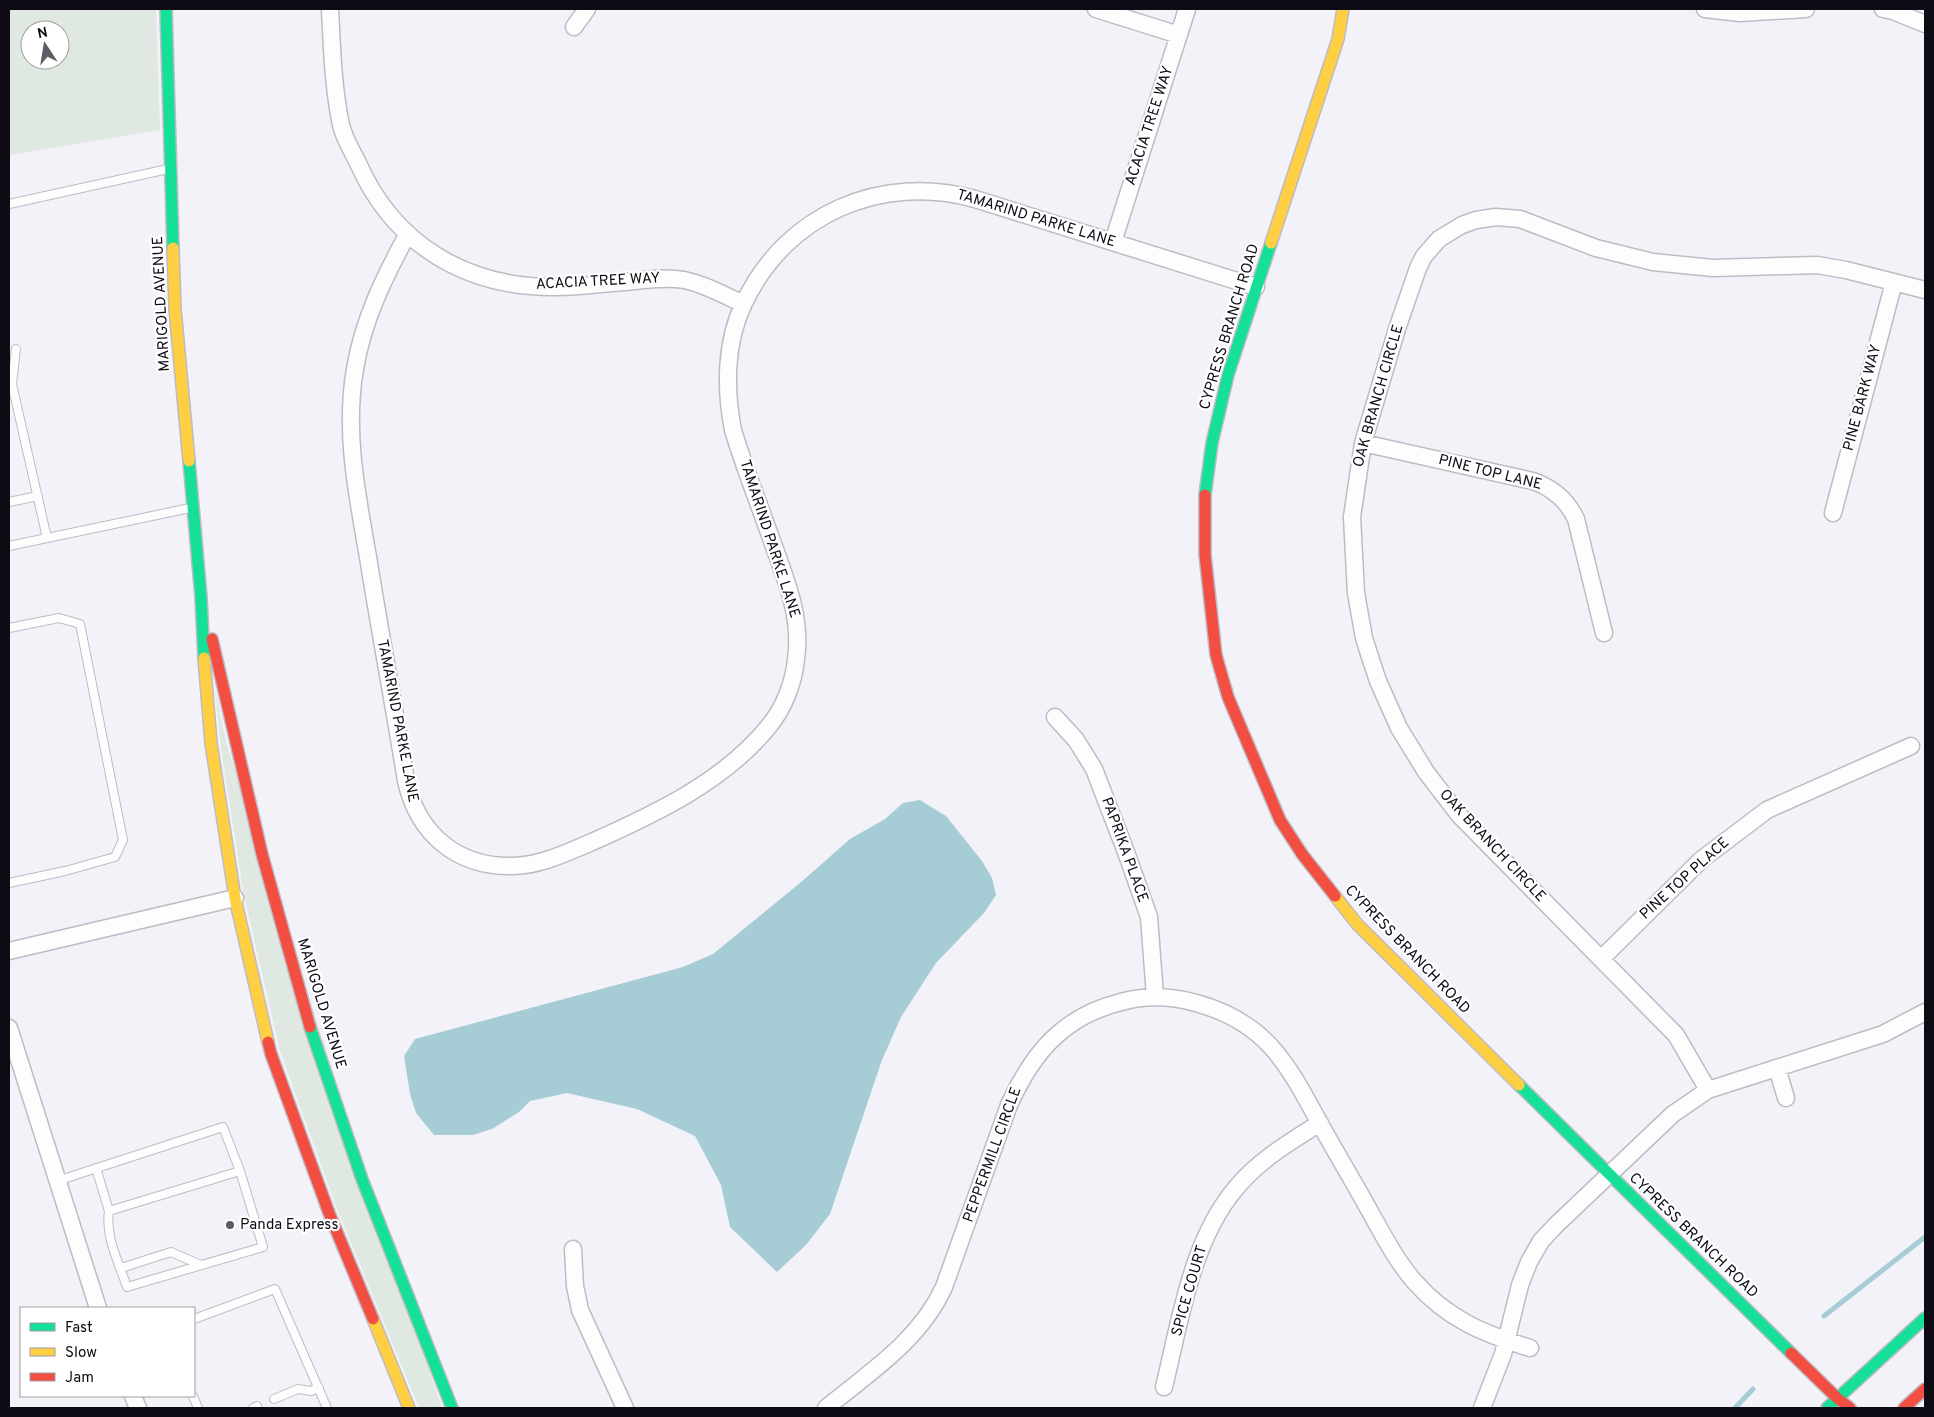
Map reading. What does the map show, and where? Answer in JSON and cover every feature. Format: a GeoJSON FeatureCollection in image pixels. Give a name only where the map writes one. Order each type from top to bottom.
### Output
{"type":"FeatureCollection","features":[{"type":"Feature","properties":{"kind":"main road","name":"MARIGOLD AVENUE"},"geometry":{"type":"LineString","coordinates":[[166,9],[175,309],[201,597],[204,666],[211,743],[235,898],[271,1054],[328,1213],[409,1408]]}},
{"type":"Feature","properties":{"kind":"main road","name":"CYPRESS BRANCH ROAD"},"geometry":{"type":"LineString","coordinates":[[1343,9],[1338,39],[1220,401],[1210,451],[1204,499],[1205,555],[1212,629],[1221,676],[1235,716],[1280,820],[1332,895],[1378,946],[1609,1175],[1837,1398],[1850,1408]]}},
{"type":"Feature","properties":{"kind":"main road","name":"MARIGOLD AVENUE"},"geometry":{"type":"LineString","coordinates":[[201,597],[221,672],[234,740],[268,876],[314,1040],[367,1196],[452,1408]]}},
{"type":"Feature","properties":{"kind":"main road"},"geometry":{"type":"LineString","coordinates":[[1827,1408],[1925,1318]]}},
{"type":"Feature","properties":{"kind":"main road"},"geometry":{"type":"LineString","coordinates":[[1904,1408],[1925,1389]]}},
{"type":"Feature","properties":{"kind":"street","name":"ACACIA TREE WAY"},"geometry":{"type":"LineString","coordinates":[[330,9],[333,73],[342,127],[368,186],[408,235],[430,253],[456,267],[506,283],[556,287],[651,279],[674,279],[697,284],[744,304]]}},
{"type":"Feature","properties":{"kind":"street"},"geometry":{"type":"LineString","coordinates":[[574,27],[588,9]]}},
{"type":"Feature","properties":{"kind":"street"},"geometry":{"type":"LineString","coordinates":[[1096,9],[1179,35]]}},
{"type":"Feature","properties":{"kind":"street","name":"ACACIA TREE WAY"},"geometry":{"type":"LineString","coordinates":[[1113,242],[1187,9]]}},
{"type":"Feature","properties":{"kind":"street"},"geometry":{"type":"LineString","coordinates":[[1705,9],[1740,14],[1806,9]]}},
{"type":"Feature","properties":{"kind":"street"},"geometry":{"type":"LineString","coordinates":[[1883,9],[1925,24]]}},
{"type":"Feature","properties":{"kind":"street","name":"TAMARIND PARKE LANE"},"geometry":{"type":"LineString","coordinates":[[408,235],[387,273],[362,335],[355,369],[351,404],[350,433],[353,465],[376,607],[406,781],[412,804],[424,826],[444,844],[468,858],[483,863],[514,866],[529,864],[577,848],[624,828],[667,806],[730,764],[755,742],[779,711],[792,680],[796,661],[797,624],[789,589],[739,449],[728,394],[729,361],[735,330],[744,304],[777,253],[801,231],[846,205],[874,196],[896,191],[934,190],[955,193],[1256,288]]}},
{"type":"Feature","properties":{"kind":"street","name":"OAK BRANCH CIRCLE"},"geometry":{"type":"LineString","coordinates":[[1708,1090],[1676,1035],[1482,839],[1442,794],[1412,750],[1391,711],[1364,638],[1356,593],[1352,517],[1362,443],[1406,302],[1424,256],[1440,239],[1462,225],[1476,220],[1496,217],[1520,219],[1596,248],[1653,262],[1713,268],[1817,265],[1846,270],[1925,290]]}},
{"type":"Feature","properties":{"kind":"street","name":"PINE BARK WAY"},"geometry":{"type":"LineString","coordinates":[[1833,513],[1894,282]]}},
{"type":"Feature","properties":{"kind":"street","name":"PINE TOP LANE"},"geometry":{"type":"LineString","coordinates":[[1362,443],[1533,481],[1557,493],[1568,505],[1576,519],[1604,633]]}},
{"type":"Feature","properties":{"kind":"street","name":"PAPRIKA PLACE"},"geometry":{"type":"LineString","coordinates":[[1055,717],[1076,740],[1094,769],[1129,861],[1149,917],[1155,996]]}},
{"type":"Feature","properties":{"kind":"street","name":"PINE TOP PLACE"},"geometry":{"type":"LineString","coordinates":[[1601,959],[1701,860],[1767,810],[1911,746]]}},
{"type":"Feature","properties":{"kind":"street"},"geometry":{"type":"LineString","coordinates":[[9,951],[235,898]]}},
{"type":"Feature","properties":{"kind":"street","name":"PEPPERMILL CIRCLE"},"geometry":{"type":"LineString","coordinates":[[826,1408],[912,1336],[937,1303],[1009,1105],[1020,1080],[1034,1060],[1050,1040],[1069,1024],[1091,1012],[1135,998],[1155,996],[1179,998],[1230,1015],[1251,1028],[1281,1056],[1386,1241],[1414,1280],[1430,1298],[1458,1319],[1488,1334],[1530,1348]]}},
{"type":"Feature","properties":{"kind":"street"},"geometry":{"type":"LineString","coordinates":[[1482,1408],[1499,1368],[1520,1285],[1541,1241],[1673,1114],[1708,1090],[1883,1034],[1925,1012]]}},
{"type":"Feature","properties":{"kind":"street"},"geometry":{"type":"LineString","coordinates":[[9,1028],[98,1307]]}},
{"type":"Feature","properties":{"kind":"street"},"geometry":{"type":"LineString","coordinates":[[1777,1068],[1786,1098]]}},
{"type":"Feature","properties":{"kind":"street","name":"SPICE COURT"},"geometry":{"type":"LineString","coordinates":[[1164,1387],[1190,1281],[1203,1244],[1217,1215],[1236,1187],[1263,1162],[1284,1145],[1320,1123]]}},
{"type":"Feature","properties":{"kind":"street"},"geometry":{"type":"LineString","coordinates":[[573,1249],[575,1286],[580,1310],[625,1408]]}},
{"type":"Feature","properties":{"kind":"lane"},"geometry":{"type":"LineString","coordinates":[[9,204],[171,169]]}},
{"type":"Feature","properties":{"kind":"lane"},"geometry":{"type":"LineString","coordinates":[[16,349],[12,384],[47,538]]}},
{"type":"Feature","properties":{"kind":"lane"},"geometry":{"type":"LineString","coordinates":[[9,502],[38,496]]}},
{"type":"Feature","properties":{"kind":"lane"},"geometry":{"type":"LineString","coordinates":[[9,546],[192,508]]}},
{"type":"Feature","properties":{"kind":"lane"},"geometry":{"type":"LineString","coordinates":[[9,628],[59,618],[80,624],[124,840],[115,857],[65,871],[9,883]]}},
{"type":"Feature","properties":{"kind":"lane"},"geometry":{"type":"LineString","coordinates":[[57,1180],[223,1127],[240,1171],[263,1247],[127,1287],[107,1223],[109,1211],[96,1168]]}},
{"type":"Feature","properties":{"kind":"lane"},"geometry":{"type":"LineString","coordinates":[[109,1211],[240,1171]]}},
{"type":"Feature","properties":{"kind":"lane"},"geometry":{"type":"LineString","coordinates":[[120,1268],[171,1252],[201,1265]]}},
{"type":"Feature","properties":{"kind":"lane"},"geometry":{"type":"LineString","coordinates":[[195,1319],[275,1289],[327,1408]]}},
{"type":"Feature","properties":{"kind":"lane"},"geometry":{"type":"LineString","coordinates":[[274,1399],[298,1389],[311,1391],[319,1388]]}},
{"type":"Feature","properties":{"kind":"shaded area"},"geometry":{"type":"Polygon","coordinates":[[[9,9],[156,9],[160,130],[9,155],[9,9]]]}},
{"type":"Feature","properties":{"kind":"shaded area"},"geometry":{"type":"Polygon","coordinates":[[[215,689],[226,742],[442,1408],[419,1408],[337,1209],[280,1051],[244,896],[220,742],[215,689]]]}},
{"type":"Feature","properties":{"kind":"water"},"geometry":{"type":"Polygon","coordinates":[[[920,800],[946,816],[982,861],[992,878],[996,895],[984,913],[936,963],[901,1017],[882,1060],[830,1214],[806,1245],[777,1272],[730,1227],[721,1185],[695,1136],[637,1109],[567,1093],[530,1101],[519,1112],[492,1129],[473,1135],[434,1135],[416,1113],[410,1094],[404,1056],[415,1039],[683,967],[713,954],[800,883],[850,839],[885,819],[903,803],[920,800]]]}},
{"type":"Feature","properties":{"kind":"waterway"},"geometry":{"type":"LineString","coordinates":[[1824,1316],[1925,1237]]}},
{"type":"Feature","properties":{"kind":"waterway"},"geometry":{"type":"LineString","coordinates":[[1735,1408],[1753,1389]]}},
{"type":"Feature","properties":{"kind":"traffic: fast"},"geometry":{"type":"LineString","coordinates":[[166,9],[173,248]]}},
{"type":"Feature","properties":{"kind":"traffic: fast"},"geometry":{"type":"LineString","coordinates":[[1205,495],[1212,443],[1228,375],[1271,243]]}},
{"type":"Feature","properties":{"kind":"traffic: fast"},"geometry":{"type":"LineString","coordinates":[[189,461],[201,597],[204,658]]}},
{"type":"Feature","properties":{"kind":"traffic: fast"},"geometry":{"type":"LineString","coordinates":[[310,1027],[362,1179],[452,1408]]}},
{"type":"Feature","properties":{"kind":"traffic: fast"},"geometry":{"type":"LineString","coordinates":[[1519,1085],[1791,1353]]}},
{"type":"Feature","properties":{"kind":"traffic: fast"},"geometry":{"type":"LineString","coordinates":[[1827,1408],[1925,1318]]}},
{"type":"Feature","properties":{"kind":"traffic: slow"},"geometry":{"type":"LineString","coordinates":[[1271,243],[1338,39],[1343,9]]}},
{"type":"Feature","properties":{"kind":"traffic: slow"},"geometry":{"type":"LineString","coordinates":[[173,248],[175,309],[189,461]]}},
{"type":"Feature","properties":{"kind":"traffic: slow"},"geometry":{"type":"LineString","coordinates":[[204,658],[211,743],[235,898],[268,1042]]}},
{"type":"Feature","properties":{"kind":"traffic: slow"},"geometry":{"type":"LineString","coordinates":[[1335,896],[1357,924],[1519,1085]]}},
{"type":"Feature","properties":{"kind":"traffic: slow"},"geometry":{"type":"LineString","coordinates":[[373,1319],[409,1408]]}},
{"type":"Feature","properties":{"kind":"traffic: jam"},"geometry":{"type":"LineString","coordinates":[[1205,495],[1205,555],[1216,655],[1228,697],[1280,820],[1302,854],[1335,896]]}},
{"type":"Feature","properties":{"kind":"traffic: jam"},"geometry":{"type":"LineString","coordinates":[[212,639],[262,854],[310,1027]]}},
{"type":"Feature","properties":{"kind":"traffic: jam"},"geometry":{"type":"LineString","coordinates":[[268,1042],[329,1213],[373,1319]]}},
{"type":"Feature","properties":{"kind":"traffic: jam"},"geometry":{"type":"LineString","coordinates":[[1791,1353],[1837,1398],[1850,1408]]}},
{"type":"Feature","properties":{"kind":"traffic: jam"},"geometry":{"type":"LineString","coordinates":[[1904,1408],[1925,1389]]}},
{"type":"Feature","properties":{"kind":"place","name":"Panda Express"},"geometry":{"type":"Point","coordinates":[230,1225]}}]}
